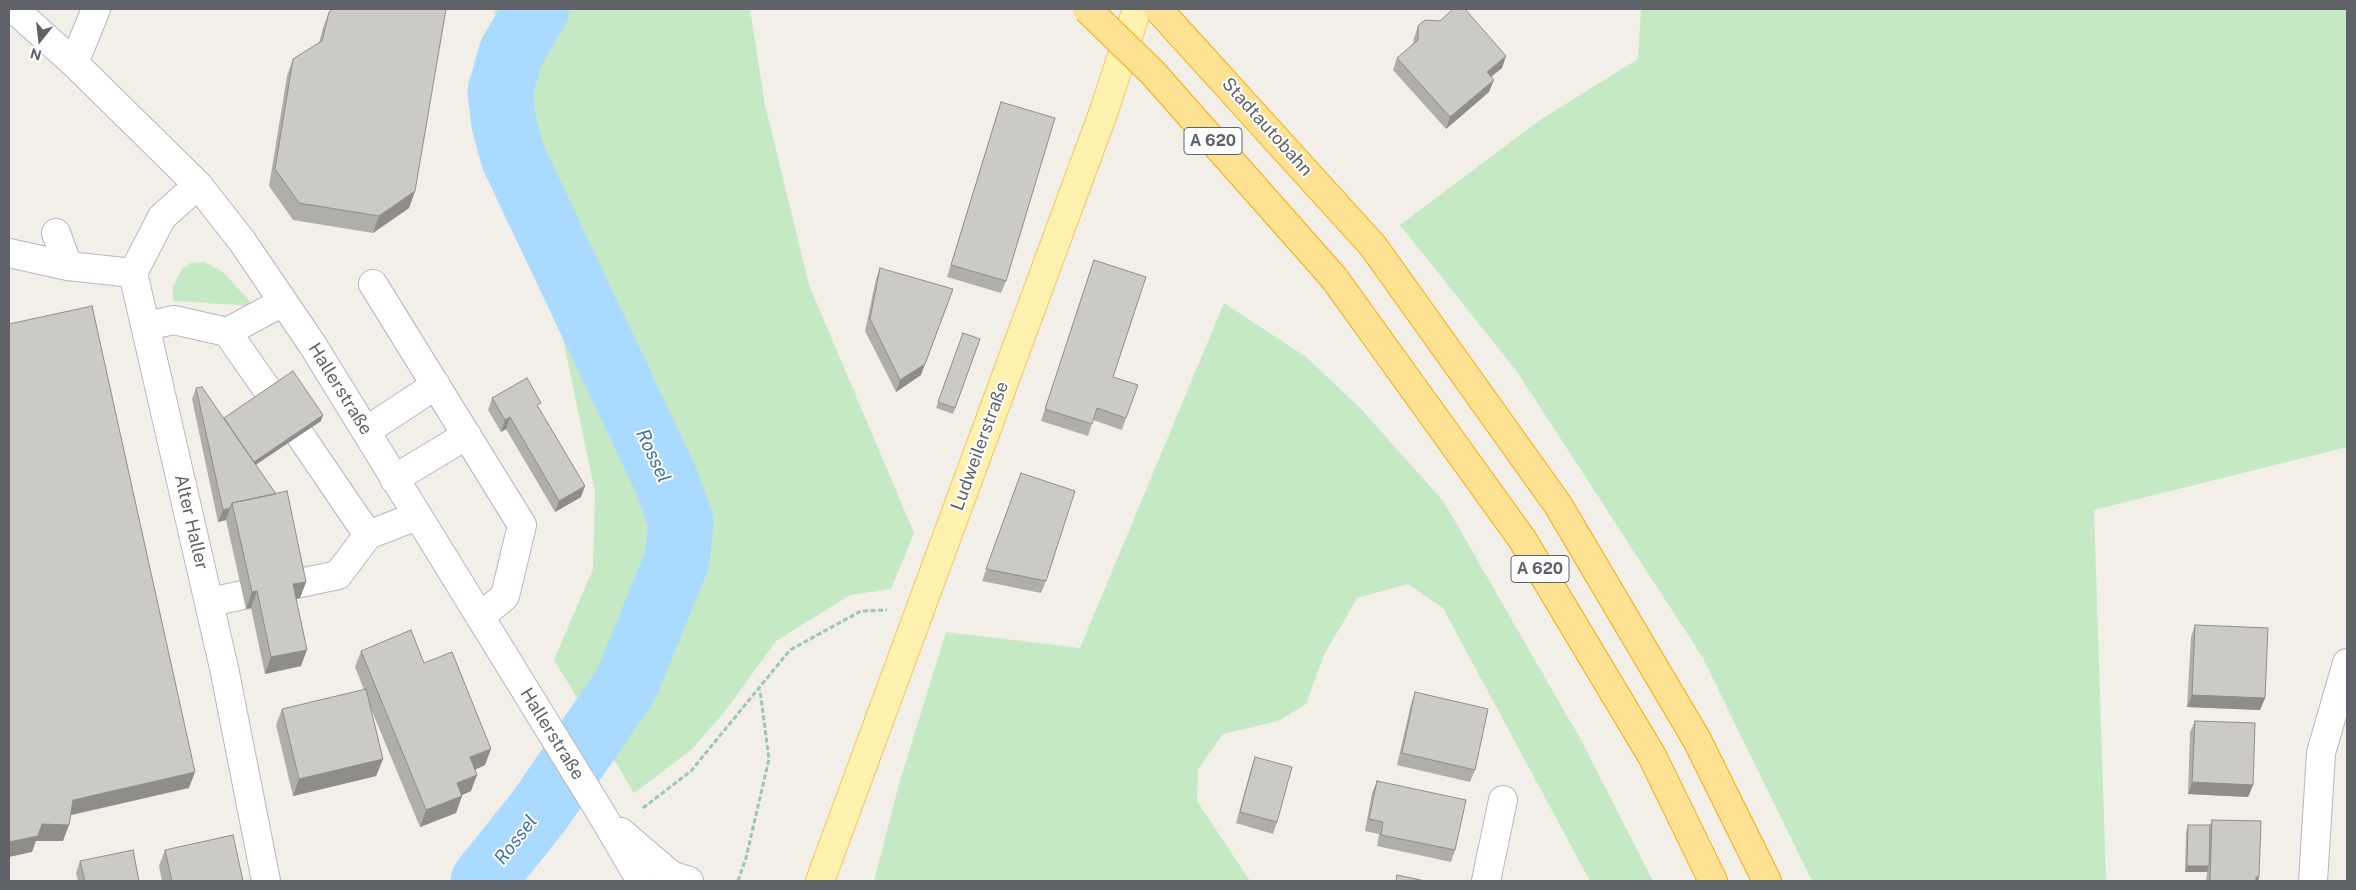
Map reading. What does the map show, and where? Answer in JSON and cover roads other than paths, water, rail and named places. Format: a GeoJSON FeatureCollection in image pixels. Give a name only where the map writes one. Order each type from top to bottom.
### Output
{"type":"FeatureCollection","features":[{"type":"Feature","properties":{"kind":"highway","name":"A 620"},"geometry":{"type":"LineString","coordinates":[[1088,9],[1152,72],[1334,278],[1522,540],[1652,756],[1712,881]]}},
{"type":"Feature","properties":{"kind":"highway","name":"Stadtautobahn"},"geometry":{"type":"LineString","coordinates":[[1158,9],[1374,246],[1558,505],[1698,740],[1767,881]]}},
{"type":"Feature","properties":{"kind":"main road","name":"Ludweilerstraße"},"geometry":{"type":"LineString","coordinates":[[820,881],[1105,108],[1137,9]]}},
{"type":"Feature","properties":{"kind":"street","name":"Hallerstraße"},"geometry":{"type":"LineString","coordinates":[[14,9],[74,63],[198,185],[242,241],[312,344],[539,714],[610,823],[641,881]]}},
{"type":"Feature","properties":{"kind":"street"},"geometry":{"type":"LineString","coordinates":[[74,63],[96,9]]}},
{"type":"Feature","properties":{"kind":"street"},"geometry":{"type":"LineString","coordinates":[[9,252],[68,266],[133,273],[162,217],[198,185]]}},
{"type":"Feature","properties":{"kind":"street"},"geometry":{"type":"LineString","coordinates":[[56,233],[68,266]]}},
{"type":"Feature","properties":{"kind":"street","name":"Alter Haller"},"geometry":{"type":"LineString","coordinates":[[133,273],[210,602],[266,881]]}},
{"type":"Feature","properties":{"kind":"street"},"geometry":{"type":"LineString","coordinates":[[373,284],[522,525],[505,596],[480,617]]}},
{"type":"Feature","properties":{"kind":"street"},"geometry":{"type":"LineString","coordinates":[[146,326],[174,320],[227,332],[284,302]]}},
{"type":"Feature","properties":{"kind":"street"},"geometry":{"type":"LineString","coordinates":[[227,332],[269,392]]}},
{"type":"Feature","properties":{"kind":"street"},"geometry":{"type":"LineString","coordinates":[[366,431],[436,385]]}},
{"type":"Feature","properties":{"kind":"street"},"geometry":{"type":"LineString","coordinates":[[300,435],[368,535]]}},
{"type":"Feature","properties":{"kind":"street"},"geometry":{"type":"LineString","coordinates":[[394,479],[467,435]]}},
{"type":"Feature","properties":{"kind":"street"},"geometry":{"type":"LineString","coordinates":[[210,602],[338,575],[368,535],[417,516]]}},
{"type":"Feature","properties":{"kind":"street"},"geometry":{"type":"LineString","coordinates":[[2313,881],[2322,753],[2347,663]]}},
{"type":"Feature","properties":{"kind":"street"},"geometry":{"type":"LineString","coordinates":[[1486,881],[1503,800]]}},
{"type":"Feature","properties":{"kind":"street","name":"Hallerstraße"},"geometry":{"type":"LineString","coordinates":[[610,823],[671,875],[689,881]]}},
{"type":"Feature","properties":{"kind":"waterway","name":"Rossel"},"geometry":{"type":"LineString","coordinates":[[483,881],[539,811],[626,685],[677,560],[681,522],[666,480],[513,157],[504,124],[500,92],[511,53],[537,9]]}}]}
